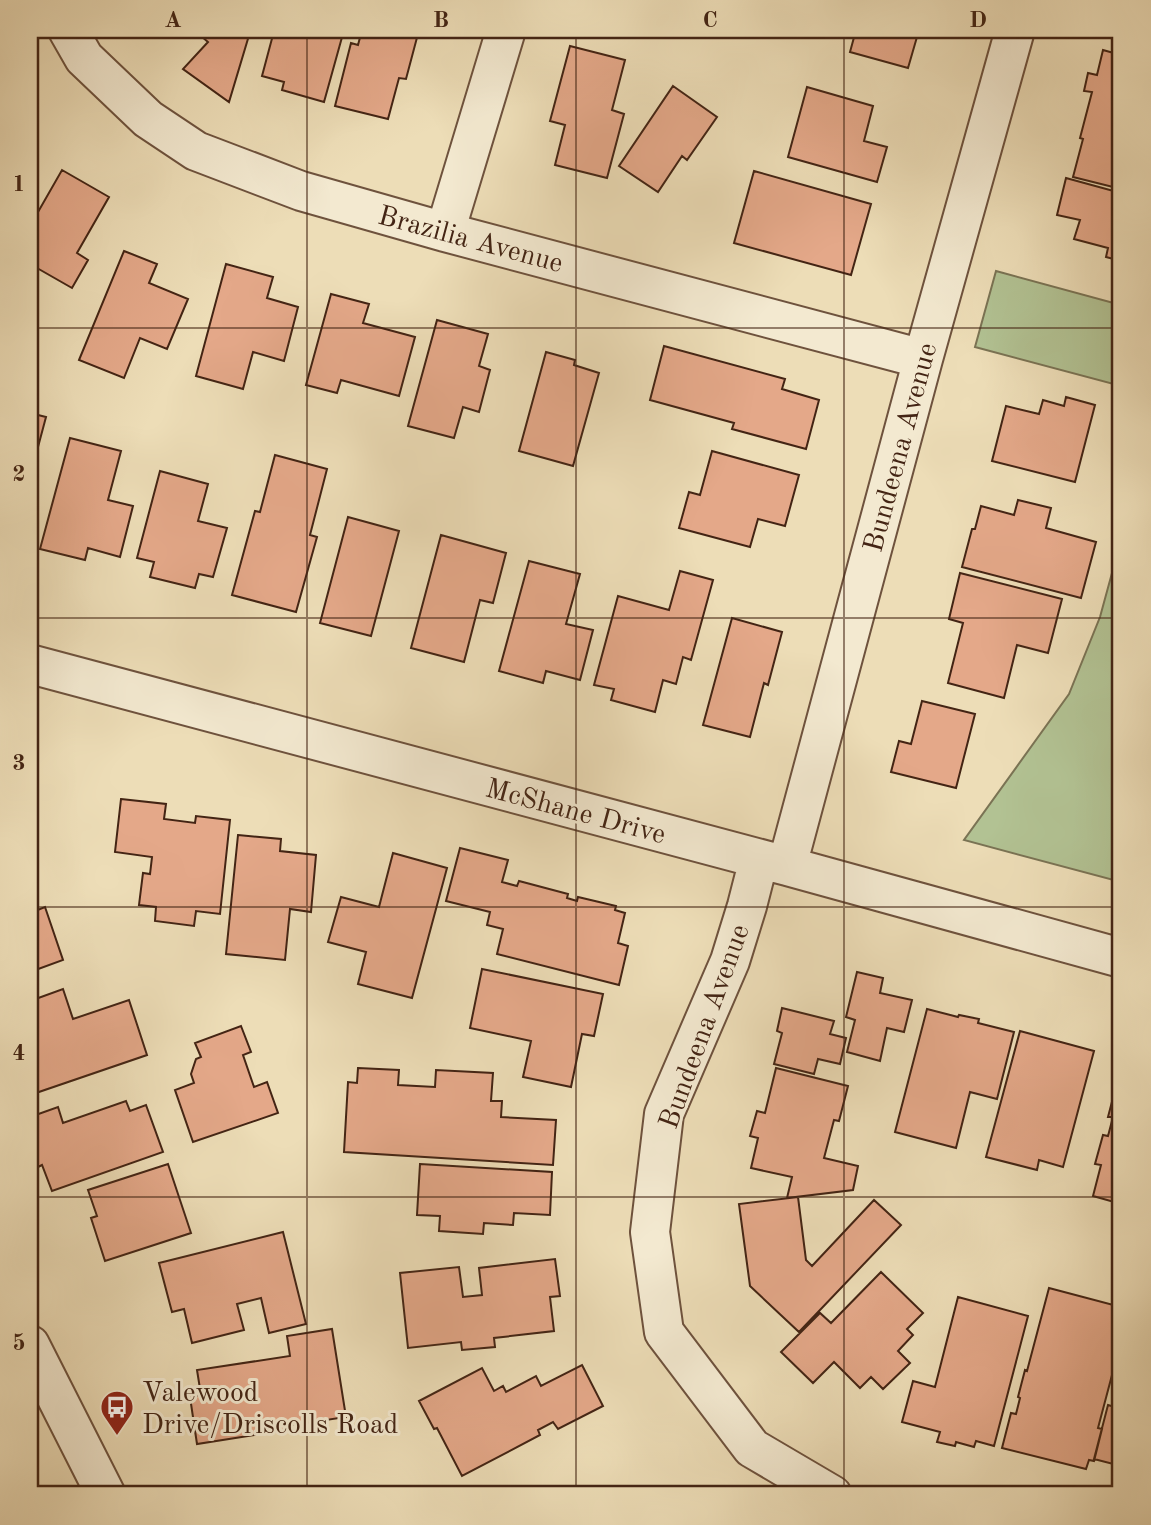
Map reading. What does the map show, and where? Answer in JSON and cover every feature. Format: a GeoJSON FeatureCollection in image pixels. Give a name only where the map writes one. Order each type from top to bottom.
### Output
{"type":"FeatureCollection","features":[{"type":"Feature","properties":{"kind":"street","name":"Brazilia Avenue"},"geometry":{"type":"LineString","coordinates":[[68,30],[85,58],[148,118],[197,151],[301,191],[923,359]]}},
{"type":"Feature","properties":{"kind":"street"},"geometry":{"type":"LineString","coordinates":[[446,232],[506,30]]}},
{"type":"Feature","properties":{"kind":"street","name":"Bundeena Avenue"},"geometry":{"type":"LineString","coordinates":[[832,1495],[752,1448],[664,1332],[650,1232],[664,1114],[730,961],[747,906],[773,863],[923,359],[1015,30]]}},
{"type":"Feature","properties":{"kind":"street","name":"McShane Drive"},"geometry":{"type":"LineString","coordinates":[[30,664],[1121,958]]}},
{"type":"Feature","properties":{"kind":"street"},"geometry":{"type":"LineString","coordinates":[[35,1369],[106,1495]]}},
{"type":"Feature","properties":{"kind":"green space"},"geometry":{"type":"Polygon","coordinates":[[[996,271],[1121,305],[1121,386],[975,347],[996,271]]]}},
{"type":"Feature","properties":{"kind":"green space"},"geometry":{"type":"Polygon","coordinates":[[[1121,540],[1121,882],[964,840],[1069,694],[1100,617],[1121,540]]]}},
{"type":"Feature","properties":{"kind":"building"},"geometry":{"type":"Polygon","coordinates":[[[194,30],[250,32],[229,102],[183,69],[208,42],[194,30]]]}},
{"type":"Feature","properties":{"kind":"building"},"geometry":{"type":"Polygon","coordinates":[[[288,30],[344,30],[324,102],[282,90],[284,82],[262,76],[274,31],[287,35],[288,30]]]}},
{"type":"Feature","properties":{"kind":"building"},"geometry":{"type":"Polygon","coordinates":[[[362,30],[419,30],[406,79],[399,78],[388,119],[335,106],[351,43],[358,45],[362,30]]]}},
{"type":"Feature","properties":{"kind":"building"},"geometry":{"type":"Polygon","coordinates":[[[856,30],[919,30],[908,68],[850,52],[856,30]]]}},
{"type":"Feature","properties":{"kind":"building"},"geometry":{"type":"Polygon","coordinates":[[[570,46],[625,60],[612,110],[624,114],[607,178],[555,165],[565,125],[550,121],[570,46]]]}},
{"type":"Feature","properties":{"kind":"building"},"geometry":{"type":"Polygon","coordinates":[[[1103,50],[1121,55],[1121,125],[1115,143],[1121,144],[1121,189],[1073,177],[1092,92],[1084,91],[1088,73],[1097,75],[1103,50]]]}},
{"type":"Feature","properties":{"kind":"building"},"geometry":{"type":"Polygon","coordinates":[[[673,86],[717,117],[687,160],[682,156],[658,192],[619,166],[673,86]]]}},
{"type":"Feature","properties":{"kind":"building"},"geometry":{"type":"Polygon","coordinates":[[[807,87],[873,106],[864,141],[887,147],[877,182],[788,157],[807,87]]]}},
{"type":"Feature","properties":{"kind":"building"},"geometry":{"type":"Polygon","coordinates":[[[62,170],[109,197],[77,253],[88,260],[72,288],[30,264],[30,226],[62,170]]]}},
{"type":"Feature","properties":{"kind":"building"},"geometry":{"type":"Polygon","coordinates":[[[754,171],[871,204],[851,275],[734,243],[754,171]]]}},
{"type":"Feature","properties":{"kind":"building"},"geometry":{"type":"Polygon","coordinates":[[[1066,178],[1121,193],[1121,261],[1106,257],[1108,248],[1074,239],[1080,220],[1057,215],[1066,178]]]}},
{"type":"Feature","properties":{"kind":"building"},"geometry":{"type":"Polygon","coordinates":[[[124,251],[157,264],[149,283],[188,299],[167,349],[140,338],[124,378],[79,360],[124,251]]]}},
{"type":"Feature","properties":{"kind":"building"},"geometry":{"type":"Polygon","coordinates":[[[226,264],[273,277],[267,298],[298,307],[284,361],[253,352],[243,389],[196,376],[226,264]]]}},
{"type":"Feature","properties":{"kind":"building"},"geometry":{"type":"Polygon","coordinates":[[[331,294],[369,304],[363,323],[415,337],[399,396],[341,380],[337,393],[306,385],[331,294]]]}},
{"type":"Feature","properties":{"kind":"building"},"geometry":{"type":"Polygon","coordinates":[[[437,320],[488,334],[479,366],[490,370],[479,412],[463,407],[454,438],[408,426],[437,320]]]}},
{"type":"Feature","properties":{"kind":"building"},"geometry":{"type":"Polygon","coordinates":[[[664,346],[785,379],[782,389],[819,400],[806,449],[732,429],[734,423],[650,400],[664,346]]]}},
{"type":"Feature","properties":{"kind":"building"},"geometry":{"type":"Polygon","coordinates":[[[546,352],[575,360],[574,365],[599,373],[573,466],[519,451],[546,352]]]}},
{"type":"Feature","properties":{"kind":"building"},"geometry":{"type":"Polygon","coordinates":[[[1066,397],[1095,405],[1075,482],[992,461],[1006,406],[1039,414],[1043,400],[1064,406],[1066,397]]]}},
{"type":"Feature","properties":{"kind":"building"},"geometry":{"type":"Polygon","coordinates":[[[30,413],[46,417],[30,477],[30,413]]]}},
{"type":"Feature","properties":{"kind":"building"},"geometry":{"type":"Polygon","coordinates":[[[70,438],[121,451],[108,500],[133,506],[120,557],[88,548],[85,560],[40,549],[70,438]]]}},
{"type":"Feature","properties":{"kind":"building"},"geometry":{"type":"Polygon","coordinates":[[[712,451],[799,475],[785,526],[758,519],[750,547],[679,528],[689,492],[700,495],[712,451]]]}},
{"type":"Feature","properties":{"kind":"building"},"geometry":{"type":"Polygon","coordinates":[[[275,455],[327,469],[310,535],[317,537],[296,612],[232,595],[255,511],[260,512],[275,455]]]}},
{"type":"Feature","properties":{"kind":"building"},"geometry":{"type":"Polygon","coordinates":[[[160,471],[208,484],[198,521],[227,528],[213,577],[199,574],[195,588],[150,577],[154,562],[137,558],[160,471]]]}},
{"type":"Feature","properties":{"kind":"building"},"geometry":{"type":"Polygon","coordinates":[[[1018,500],[1051,508],[1046,528],[1096,542],[1081,598],[962,567],[981,506],[1014,515],[1018,500]]]}},
{"type":"Feature","properties":{"kind":"building"},"geometry":{"type":"Polygon","coordinates":[[[348,517],[399,531],[371,636],[320,623],[348,517]]]}},
{"type":"Feature","properties":{"kind":"building"},"geometry":{"type":"Polygon","coordinates":[[[441,535],[506,553],[493,603],[480,600],[464,662],[411,648],[441,535]]]}},
{"type":"Feature","properties":{"kind":"building"},"geometry":{"type":"Polygon","coordinates":[[[529,561],[580,574],[566,624],[593,630],[580,680],[546,671],[543,683],[499,671],[529,561]]]}},
{"type":"Feature","properties":{"kind":"building"},"geometry":{"type":"Polygon","coordinates":[[[680,571],[713,580],[691,660],[683,657],[676,684],[663,680],[655,712],[611,700],[614,689],[594,685],[618,596],[669,610],[680,571]]]}},
{"type":"Feature","properties":{"kind":"building"},"geometry":{"type":"Polygon","coordinates":[[[960,573],[1062,599],[1048,653],[1017,645],[1004,698],[948,683],[963,623],[949,619],[960,573]]]}},
{"type":"Feature","properties":{"kind":"building"},"geometry":{"type":"Polygon","coordinates":[[[732,618],[782,632],[768,685],[764,683],[750,737],[703,725],[732,618]]]}},
{"type":"Feature","properties":{"kind":"building"},"geometry":{"type":"Polygon","coordinates":[[[922,701],[975,714],[956,788],[891,772],[899,741],[911,744],[922,701]]]}},
{"type":"Feature","properties":{"kind":"building"},"geometry":{"type":"Polygon","coordinates":[[[121,799],[166,804],[164,819],[195,823],[196,816],[230,820],[220,914],[196,911],[194,926],[155,921],[156,907],[139,905],[143,873],[150,874],[152,857],[115,852],[121,799]]]}},
{"type":"Feature","properties":{"kind":"building"},"geometry":{"type":"Polygon","coordinates":[[[238,835],[281,839],[280,851],[316,855],[311,912],[290,909],[285,960],[226,954],[238,835]]]}},
{"type":"Feature","properties":{"kind":"building"},"geometry":{"type":"Polygon","coordinates":[[[460,848],[508,860],[502,882],[517,886],[519,881],[568,894],[567,898],[577,901],[578,897],[616,906],[615,910],[625,913],[618,943],[628,946],[619,985],[497,954],[503,929],[487,925],[490,912],[446,901],[460,848]]]}},
{"type":"Feature","properties":{"kind":"building"},"geometry":{"type":"Polygon","coordinates":[[[393,853],[447,868],[412,998],[358,984],[366,952],[328,942],[341,897],[379,907],[393,853]]]}},
{"type":"Feature","properties":{"kind":"building"},"geometry":{"type":"Polygon","coordinates":[[[45,907],[63,960],[30,972],[30,913],[45,907]]]}},
{"type":"Feature","properties":{"kind":"building"},"geometry":{"type":"Polygon","coordinates":[[[482,969],[603,994],[594,1036],[582,1034],[571,1087],[523,1077],[531,1041],[470,1028],[482,969]]]}},
{"type":"Feature","properties":{"kind":"building"},"geometry":{"type":"Polygon","coordinates":[[[857,972],[883,978],[880,993],[912,1000],[904,1032],[887,1028],[880,1061],[847,1052],[855,1020],[846,1017],[857,972]]]}},
{"type":"Feature","properties":{"kind":"building"},"geometry":{"type":"Polygon","coordinates":[[[63,989],[73,1019],[129,1000],[147,1055],[30,1095],[30,1001],[63,989]]]}},
{"type":"Feature","properties":{"kind":"building"},"geometry":{"type":"Polygon","coordinates":[[[782,1008],[834,1021],[830,1034],[846,1038],[840,1064],[818,1059],[814,1074],[774,1064],[782,1033],[777,1031],[782,1008]]]}},
{"type":"Feature","properties":{"kind":"building"},"geometry":{"type":"Polygon","coordinates":[[[927,1009],[979,1019],[978,1023],[1014,1032],[997,1099],[970,1092],[956,1148],[895,1132],[927,1009]]]}},
{"type":"Feature","properties":{"kind":"building"},"geometry":{"type":"Polygon","coordinates":[[[241,1026],[251,1052],[243,1055],[254,1087],[267,1082],[278,1113],[193,1142],[175,1090],[194,1083],[191,1074],[196,1059],[201,1057],[195,1043],[241,1026]]]}},
{"type":"Feature","properties":{"kind":"building"},"geometry":{"type":"Polygon","coordinates":[[[1020,1031],[1094,1051],[1063,1167],[1039,1160],[1037,1170],[986,1157],[1020,1031]]]}},
{"type":"Feature","properties":{"kind":"building"},"geometry":{"type":"Polygon","coordinates":[[[1121,1067],[1121,1204],[1093,1196],[1101,1165],[1095,1164],[1103,1135],[1108,1136],[1113,1117],[1108,1117],[1121,1067]]]}},
{"type":"Feature","properties":{"kind":"building"},"geometry":{"type":"Polygon","coordinates":[[[358,1068],[399,1070],[398,1085],[435,1087],[436,1070],[493,1073],[491,1101],[502,1101],[501,1117],[556,1120],[553,1165],[344,1152],[348,1082],[357,1083],[358,1068]]]}},
{"type":"Feature","properties":{"kind":"building"},"geometry":{"type":"Polygon","coordinates":[[[776,1068],[848,1086],[839,1121],[834,1120],[824,1158],[858,1166],[853,1190],[787,1198],[792,1177],[751,1168],[758,1138],[750,1136],[757,1111],[765,1113],[776,1068]]]}},
{"type":"Feature","properties":{"kind":"building"},"geometry":{"type":"Polygon","coordinates":[[[126,1101],[130,1111],[146,1105],[163,1152],[52,1191],[42,1165],[36,1168],[30,1149],[30,1117],[58,1107],[63,1123],[126,1101]]]}},
{"type":"Feature","properties":{"kind":"building"},"geometry":{"type":"Polygon","coordinates":[[[168,1164],[191,1233],[105,1261],[91,1218],[97,1216],[88,1190],[168,1164]]]}},
{"type":"Feature","properties":{"kind":"building"},"geometry":{"type":"Polygon","coordinates":[[[420,1164],[552,1172],[550,1215],[514,1213],[513,1225],[484,1223],[483,1234],[439,1231],[440,1216],[417,1215],[420,1164]]]}},
{"type":"Feature","properties":{"kind":"building"},"geometry":{"type":"Polygon","coordinates":[[[798,1197],[806,1260],[812,1266],[874,1200],[901,1225],[799,1332],[750,1286],[739,1204],[798,1197]]]}},
{"type":"Feature","properties":{"kind":"building"},"geometry":{"type":"Polygon","coordinates":[[[283,1232],[306,1324],[269,1333],[261,1298],[237,1304],[244,1330],[192,1343],[184,1309],[172,1312],[159,1263],[283,1232]]]}},
{"type":"Feature","properties":{"kind":"building"},"geometry":{"type":"Polygon","coordinates":[[[555,1259],[560,1296],[550,1297],[554,1331],[494,1338],[495,1347],[462,1350],[461,1342],[408,1348],[400,1273],[459,1267],[463,1297],[482,1295],[479,1268],[555,1259]]]}},
{"type":"Feature","properties":{"kind":"building"},"geometry":{"type":"Polygon","coordinates":[[[881,1272],[923,1313],[907,1329],[913,1335],[898,1351],[910,1363],[883,1389],[871,1377],[860,1388],[834,1362],[813,1383],[781,1352],[820,1313],[831,1323],[881,1272]]]}},
{"type":"Feature","properties":{"kind":"building"},"geometry":{"type":"Polygon","coordinates":[[[1049,1288],[1121,1307],[1121,1341],[1098,1428],[1102,1429],[1094,1461],[1089,1460],[1086,1469],[1002,1448],[1011,1413],[1016,1414],[1025,1370],[1027,1371],[1049,1288]]]}},
{"type":"Feature","properties":{"kind":"building"},"geometry":{"type":"Polygon","coordinates":[[[958,1297],[1028,1316],[994,1446],[976,1441],[974,1447],[956,1442],[955,1446],[937,1442],[940,1432],[902,1422],[913,1381],[935,1387],[958,1297]]]}},
{"type":"Feature","properties":{"kind":"building"},"geometry":{"type":"Polygon","coordinates":[[[332,1329],[346,1417],[286,1426],[287,1430],[197,1444],[190,1397],[201,1395],[197,1370],[290,1356],[287,1336],[332,1329]]]}},
{"type":"Feature","properties":{"kind":"building"},"geometry":{"type":"Polygon","coordinates":[[[582,1365],[603,1406],[558,1429],[553,1422],[538,1430],[540,1435],[462,1476],[437,1428],[434,1429],[419,1401],[482,1368],[494,1391],[503,1386],[506,1392],[536,1376],[541,1386],[582,1365]]]}},
{"type":"Feature","properties":{"kind":"building"},"geometry":{"type":"Polygon","coordinates":[[[1108,1405],[1121,1409],[1121,1466],[1094,1459],[1108,1405]]]}},
{"type":"Feature","properties":{"kind":"place","name":"Valewood Drive/Driscolls Road"},"geometry":{"type":"Point","coordinates":[117,1437]}}]}
